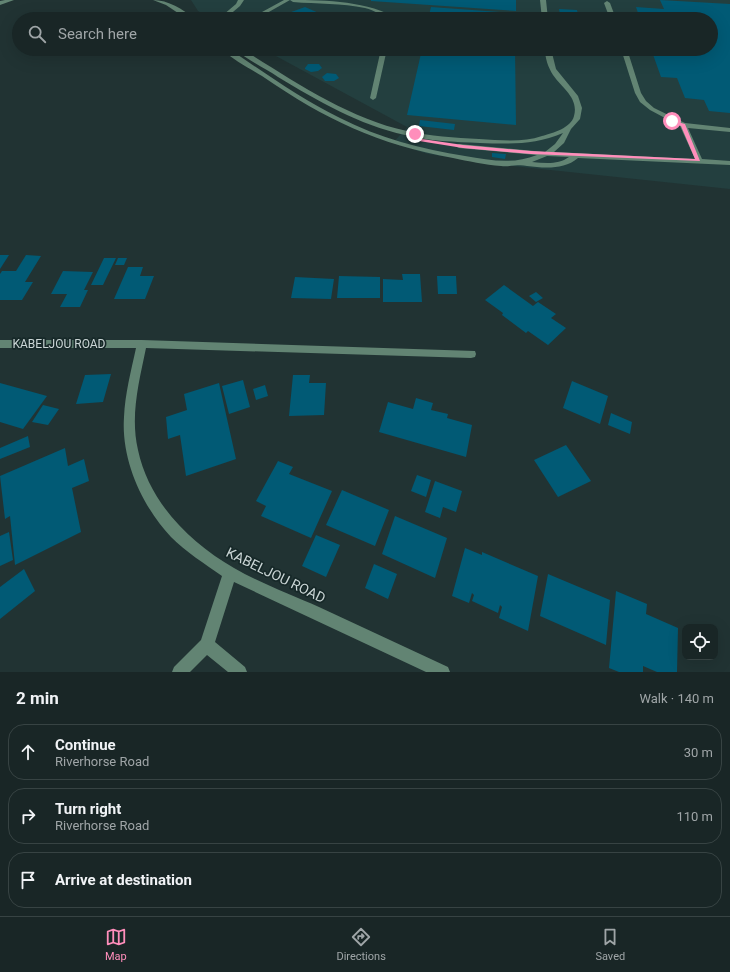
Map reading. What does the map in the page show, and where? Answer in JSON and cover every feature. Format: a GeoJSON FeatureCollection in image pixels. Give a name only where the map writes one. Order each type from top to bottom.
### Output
{"type":"FeatureCollection","features":[{"type":"Feature","properties":{"kind":"street"},"geometry":{"type":"LineString","coordinates":[[0,3],[11,0]]}},
{"type":"Feature","properties":{"kind":"street"},"geometry":{"type":"LineString","coordinates":[[150,0],[152,3],[166,11]]}},
{"type":"Feature","properties":{"kind":"street"},"geometry":{"type":"LineString","coordinates":[[156,0],[168,4],[180,12]]}},
{"type":"Feature","properties":{"kind":"street"},"geometry":{"type":"LineString","coordinates":[[230,12],[238,6],[241,0]]}},
{"type":"Feature","properties":{"kind":"street"},"geometry":{"type":"LineString","coordinates":[[265,12],[288,0]]}},
{"type":"Feature","properties":{"kind":"street"},"geometry":{"type":"LineString","coordinates":[[293,0],[364,6],[382,12]]}},
{"type":"Feature","properties":{"kind":"street"},"geometry":{"type":"LineString","coordinates":[[543,0],[544,12]]}},
{"type":"Feature","properties":{"kind":"street"},"geometry":{"type":"LineString","coordinates":[[607,3],[610,12]]}},
{"type":"Feature","properties":{"kind":"street"},"geometry":{"type":"LineString","coordinates":[[236,56],[304,101],[338,120],[390,141],[449,156],[484,162],[558,165],[568,162],[576,155]]}},
{"type":"Feature","properties":{"kind":"street"},"geometry":{"type":"LineString","coordinates":[[250,56],[323,100],[366,120],[415,134],[457,140],[513,143],[535,141],[568,128],[578,117],[578,104],[575,97],[553,70],[549,56]]}},
{"type":"Feature","properties":{"kind":"street"},"geometry":{"type":"LineString","coordinates":[[372,98],[382,56]]}},
{"type":"Feature","properties":{"kind":"street"},"geometry":{"type":"LineString","coordinates":[[626,56],[638,93],[643,102],[664,116],[683,125],[730,130]]}},
{"type":"Feature","properties":{"kind":"street"},"geometry":{"type":"LineString","coordinates":[[683,125],[698,160]]}},
{"type":"Feature","properties":{"kind":"street"},"geometry":{"type":"LineString","coordinates":[[519,164],[547,153],[561,143],[568,128]]}},
{"type":"Feature","properties":{"kind":"street"},"geometry":{"type":"LineString","coordinates":[[415,134],[421,140],[453,146],[576,155],[698,160],[730,163]]}},
{"type":"Feature","properties":{"kind":"street"},"geometry":{"type":"LineString","coordinates":[[449,156],[453,146]]}},
{"type":"Feature","properties":{"kind":"street","name":"KABELJOU ROAD"},"geometry":{"type":"LineString","coordinates":[[0,344],[142,344],[471,354]]}},
{"type":"Feature","properties":{"kind":"street","name":"KABELJOU ROAD"},"geometry":{"type":"LineString","coordinates":[[142,344],[129,418],[130,442],[138,472],[152,500],[176,532],[201,553],[230,573],[443,672]]}},
{"type":"Feature","properties":{"kind":"street"},"geometry":{"type":"LineString","coordinates":[[179,672],[207,646],[230,573]]}},
{"type":"Feature","properties":{"kind":"street"},"geometry":{"type":"LineString","coordinates":[[207,646],[240,672]]}},
{"type":"Feature","properties":{"kind":"shaded area"},"geometry":{"type":"Polygon","coordinates":[[[191,0],[730,0],[730,189],[503,165],[428,154],[393,143],[407,127],[276,56],[718,56],[718,12],[198,11],[191,0]]]}},
{"type":"Feature","properties":{"kind":"building"},"geometry":{"type":"Polygon","coordinates":[[[516,0],[516,11],[371,1],[516,0]]]}},
{"type":"Feature","properties":{"kind":"building"},"geometry":{"type":"Polygon","coordinates":[[[660,0],[730,4],[730,113],[709,111],[704,100],[685,98],[677,78],[661,77],[654,56],[718,56],[718,12],[638,12],[636,7],[664,9],[660,0]]]}},
{"type":"Feature","properties":{"kind":"building"},"geometry":{"type":"Polygon","coordinates":[[[305,7],[316,12],[291,12],[305,7]]]}},
{"type":"Feature","properties":{"kind":"building"},"geometry":{"type":"Polygon","coordinates":[[[431,7],[500,12],[430,12],[431,7]]]}},
{"type":"Feature","properties":{"kind":"building"},"geometry":{"type":"Polygon","coordinates":[[[559,9],[577,10],[577,12],[560,12],[559,9]]]}},
{"type":"Feature","properties":{"kind":"building"},"geometry":{"type":"Polygon","coordinates":[[[420,56],[515,56],[516,125],[407,115],[420,56]]]}},
{"type":"Feature","properties":{"kind":"building"},"geometry":{"type":"Polygon","coordinates":[[[308,64],[319,64],[322,68],[318,71],[311,72],[305,69],[308,64]]]}},
{"type":"Feature","properties":{"kind":"building"},"geometry":{"type":"Polygon","coordinates":[[[327,73],[336,74],[339,78],[334,81],[325,81],[322,77],[327,73]]]}},
{"type":"Feature","properties":{"kind":"building"},"geometry":{"type":"Polygon","coordinates":[[[420,120],[455,124],[454,130],[419,126],[420,120]]]}},
{"type":"Feature","properties":{"kind":"building"},"geometry":{"type":"Polygon","coordinates":[[[492,153],[506,154],[505,159],[492,157],[492,153]]]}},
{"type":"Feature","properties":{"kind":"building"},"geometry":{"type":"Polygon","coordinates":[[[0,255],[9,255],[0,269],[0,255]]]}},
{"type":"Feature","properties":{"kind":"building"},"geometry":{"type":"Polygon","coordinates":[[[26,255],[41,256],[25,282],[33,282],[22,300],[0,300],[0,274],[2,271],[16,271],[26,255]]]}},
{"type":"Feature","properties":{"kind":"building"},"geometry":{"type":"Polygon","coordinates":[[[104,258],[116,258],[103,285],[91,285],[104,258]]]}},
{"type":"Feature","properties":{"kind":"building"},"geometry":{"type":"Polygon","coordinates":[[[118,258],[127,258],[124,265],[115,265],[118,258]]]}},
{"type":"Feature","properties":{"kind":"building"},"geometry":{"type":"Polygon","coordinates":[[[128,267],[143,267],[140,276],[154,276],[145,299],[114,299],[128,267]]]}},
{"type":"Feature","properties":{"kind":"building"},"geometry":{"type":"Polygon","coordinates":[[[63,271],[93,272],[84,290],[88,290],[80,307],[60,307],[67,294],[51,294],[63,271]]]}},
{"type":"Feature","properties":{"kind":"building"},"geometry":{"type":"Polygon","coordinates":[[[402,274],[420,274],[422,302],[383,302],[383,279],[403,280],[402,274]]]}},
{"type":"Feature","properties":{"kind":"building"},"geometry":{"type":"Polygon","coordinates":[[[339,276],[380,277],[380,298],[337,298],[339,276]]]}},
{"type":"Feature","properties":{"kind":"building"},"geometry":{"type":"Polygon","coordinates":[[[437,276],[456,276],[457,294],[438,294],[437,276]]]}},
{"type":"Feature","properties":{"kind":"building"},"geometry":{"type":"Polygon","coordinates":[[[295,277],[334,279],[331,299],[291,298],[295,277]]]}},
{"type":"Feature","properties":{"kind":"building"},"geometry":{"type":"Polygon","coordinates":[[[504,285],[533,306],[538,302],[556,314],[551,318],[566,328],[548,345],[528,331],[526,333],[485,300],[504,285]]]}},
{"type":"Feature","properties":{"kind":"building"},"geometry":{"type":"Polygon","coordinates":[[[536,292],[543,298],[536,302],[529,296],[536,292]]]}},
{"type":"Feature","properties":{"kind":"building"},"geometry":{"type":"Polygon","coordinates":[[[111,374],[103,402],[76,404],[85,375],[111,374]]]}},
{"type":"Feature","properties":{"kind":"building"},"geometry":{"type":"Polygon","coordinates":[[[293,375],[310,375],[309,383],[326,383],[324,415],[289,416],[293,375]]]}},
{"type":"Feature","properties":{"kind":"building"},"geometry":{"type":"Polygon","coordinates":[[[243,380],[250,407],[229,414],[222,386],[243,380]]]}},
{"type":"Feature","properties":{"kind":"building"},"geometry":{"type":"Polygon","coordinates":[[[572,381],[608,396],[600,424],[563,408],[572,381]]]}},
{"type":"Feature","properties":{"kind":"building"},"geometry":{"type":"Polygon","coordinates":[[[0,383],[47,396],[23,429],[0,422],[0,383]]]}},
{"type":"Feature","properties":{"kind":"building"},"geometry":{"type":"Polygon","coordinates":[[[219,383],[236,459],[186,476],[180,435],[168,439],[166,417],[187,410],[184,394],[219,383]]]}},
{"type":"Feature","properties":{"kind":"building"},"geometry":{"type":"Polygon","coordinates":[[[265,385],[268,396],[256,400],[253,389],[265,385]]]}},
{"type":"Feature","properties":{"kind":"building"},"geometry":{"type":"Polygon","coordinates":[[[416,398],[433,403],[431,410],[448,414],[447,418],[472,425],[466,457],[379,432],[388,402],[413,409],[416,398]]]}},
{"type":"Feature","properties":{"kind":"building"},"geometry":{"type":"Polygon","coordinates":[[[43,405],[59,409],[48,425],[32,422],[43,405]]]}},
{"type":"Feature","properties":{"kind":"building"},"geometry":{"type":"Polygon","coordinates":[[[611,413],[632,422],[630,434],[608,425],[611,413]]]}},
{"type":"Feature","properties":{"kind":"building"},"geometry":{"type":"Polygon","coordinates":[[[28,436],[30,447],[0,459],[0,448],[28,436]]]}},
{"type":"Feature","properties":{"kind":"building"},"geometry":{"type":"Polygon","coordinates":[[[566,445],[591,481],[558,497],[534,460],[566,445]]]}},
{"type":"Feature","properties":{"kind":"building"},"geometry":{"type":"Polygon","coordinates":[[[65,448],[68,466],[84,459],[89,481],[72,488],[81,532],[15,565],[10,516],[5,519],[0,476],[65,448]]]}},
{"type":"Feature","properties":{"kind":"building"},"geometry":{"type":"Polygon","coordinates":[[[278,461],[293,467],[289,474],[332,491],[311,538],[261,516],[266,506],[256,501],[278,461]]]}},
{"type":"Feature","properties":{"kind":"building"},"geometry":{"type":"Polygon","coordinates":[[[417,475],[431,480],[426,497],[411,491],[417,475]]]}},
{"type":"Feature","properties":{"kind":"building"},"geometry":{"type":"Polygon","coordinates":[[[435,481],[462,491],[456,512],[443,507],[440,518],[425,512],[435,481]]]}},
{"type":"Feature","properties":{"kind":"building"},"geometry":{"type":"Polygon","coordinates":[[[342,490],[389,510],[375,546],[326,525],[342,490]]]}},
{"type":"Feature","properties":{"kind":"building"},"geometry":{"type":"Polygon","coordinates":[[[395,516],[447,538],[435,578],[382,554],[395,516]]]}},
{"type":"Feature","properties":{"kind":"building"},"geometry":{"type":"Polygon","coordinates":[[[9,532],[13,560],[0,566],[0,536],[9,532]]]}},
{"type":"Feature","properties":{"kind":"building"},"geometry":{"type":"Polygon","coordinates":[[[316,535],[340,545],[326,577],[302,566],[316,535]]]}},
{"type":"Feature","properties":{"kind":"building"},"geometry":{"type":"Polygon","coordinates":[[[465,548],[482,555],[482,552],[538,576],[528,631],[499,618],[502,607],[500,605],[498,613],[472,601],[474,595],[472,593],[469,603],[452,596],[465,548]]]}},
{"type":"Feature","properties":{"kind":"building"},"geometry":{"type":"Polygon","coordinates":[[[374,564],[397,574],[388,599],[365,588],[374,564]]]}},
{"type":"Feature","properties":{"kind":"building"},"geometry":{"type":"Polygon","coordinates":[[[24,569],[35,591],[0,619],[0,587],[24,569]]]}},
{"type":"Feature","properties":{"kind":"building"},"geometry":{"type":"Polygon","coordinates":[[[548,574],[610,600],[606,645],[540,616],[548,574]]]}},
{"type":"Feature","properties":{"kind":"building"},"geometry":{"type":"Polygon","coordinates":[[[616,591],[647,604],[646,614],[678,628],[677,672],[657,672],[643,666],[643,672],[619,672],[609,668],[616,591]]]}},
{"type":"Feature","properties":{"kind":"route"},"geometry":{"type":"LineString","coordinates":[[415,134],[418,139],[421,140],[463,147],[531,153],[698,160],[683,125],[672,121]]}}]}
